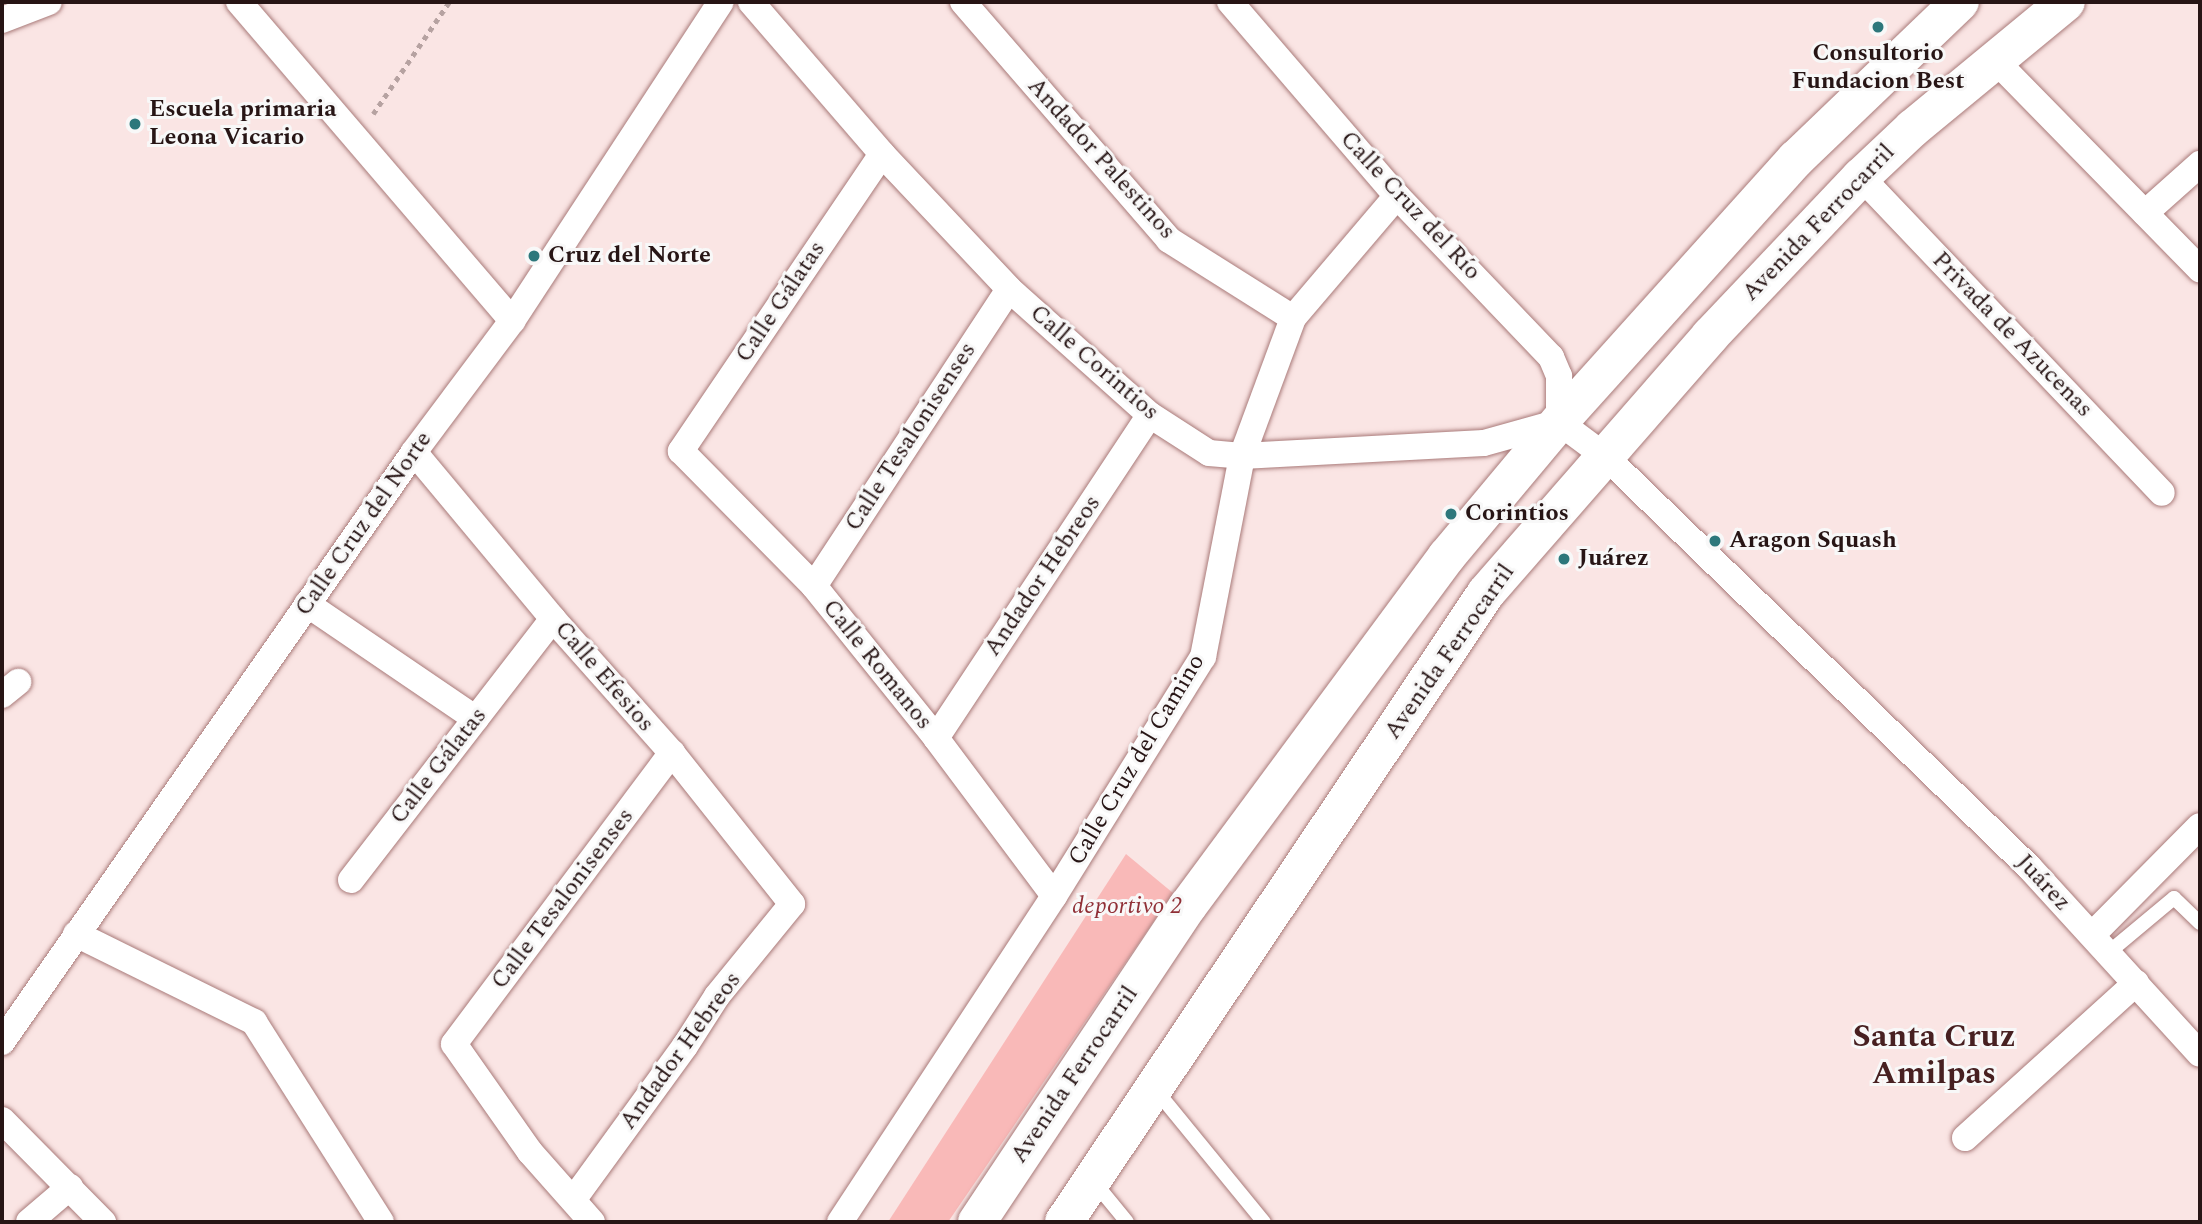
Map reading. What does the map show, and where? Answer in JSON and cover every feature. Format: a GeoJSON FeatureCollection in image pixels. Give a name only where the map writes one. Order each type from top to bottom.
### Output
{"type":"FeatureCollection","features":[{"type":"Feature","properties":{"kind":"main road","name":"Avenida Ferrocarril"},"geometry":{"type":"LineString","coordinates":[[977,1222],[1188,906],[1447,556],[1559,422],[1796,159],[1960,2]]}},
{"type":"Feature","properties":{"kind":"main road","name":"Avenida Ferrocarril"},"geometry":{"type":"LineString","coordinates":[[1064,1222],[1486,593],[1710,336],[1861,177],[1913,128],[2066,2]]}},
{"type":"Feature","properties":{"kind":"street"},"geometry":{"type":"LineString","coordinates":[[2,20],[49,2]]}},
{"type":"Feature","properties":{"kind":"street"},"geometry":{"type":"LineString","coordinates":[[239,2],[512,321]]}},
{"type":"Feature","properties":{"kind":"street","name":"Calle Cruz del Norte"},"geometry":{"type":"LineString","coordinates":[[2,1042],[414,452],[512,321],[721,2]]}},
{"type":"Feature","properties":{"kind":"street","name":"Calle Corintios"},"geometry":{"type":"LineString","coordinates":[[751,2],[882,153],[1009,289],[1150,415],[1209,453],[1242,456],[1485,443],[1559,422]]}},
{"type":"Feature","properties":{"kind":"street","name":"Andador Palestinos"},"geometry":{"type":"LineString","coordinates":[[962,2],[1168,240],[1293,318]]}},
{"type":"Feature","properties":{"kind":"street","name":"Calle Cruz del Río"},"geometry":{"type":"LineString","coordinates":[[1230,2],[1397,196],[1552,357],[1559,376],[1559,422]]}},
{"type":"Feature","properties":{"kind":"street"},"geometry":{"type":"LineString","coordinates":[[1995,61],[2200,270]]}},
{"type":"Feature","properties":{"kind":"street","name":"Calle Gálatas"},"geometry":{"type":"LineString","coordinates":[[681,451],[882,153]]}},
{"type":"Feature","properties":{"kind":"street"},"geometry":{"type":"LineString","coordinates":[[2145,213],[2200,164]]}},
{"type":"Feature","properties":{"kind":"street","name":"Privada de Azucenas"},"geometry":{"type":"LineString","coordinates":[[1861,177],[2162,493]]}},
{"type":"Feature","properties":{"kind":"street","name":"Calle Cruz del Camino"},"geometry":{"type":"LineString","coordinates":[[840,1222],[1054,896],[1203,657],[1242,456],[1293,318],[1397,196]]}},
{"type":"Feature","properties":{"kind":"street","name":"Calle Tesalonisenses"},"geometry":{"type":"LineString","coordinates":[[814,586],[1009,289]]}},
{"type":"Feature","properties":{"kind":"street","name":"Andador Hebreos"},"geometry":{"type":"LineString","coordinates":[[936,738],[1150,415]]}},
{"type":"Feature","properties":{"kind":"street","name":"Juárez"},"geometry":{"type":"LineString","coordinates":[[1559,422],[1606,457],[2029,867],[2200,1054]]}},
{"type":"Feature","properties":{"kind":"street","name":"Calle Romanos"},"geometry":{"type":"LineString","coordinates":[[681,451],[814,586],[936,738],[1054,896]]}},
{"type":"Feature","properties":{"kind":"street","name":"Calle Efesios"},"geometry":{"type":"LineString","coordinates":[[414,452],[553,619],[672,753],[792,904]]}},
{"type":"Feature","properties":{"kind":"street"},"geometry":{"type":"LineString","coordinates":[[307,604],[476,719]]}},
{"type":"Feature","properties":{"kind":"street","name":"Calle Gálatas"},"geometry":{"type":"LineString","coordinates":[[351,880],[553,619]]}},
{"type":"Feature","properties":{"kind":"street","name":"Calle Tesalonisenses"},"geometry":{"type":"LineString","coordinates":[[573,1200],[530,1152],[454,1044],[672,753]]}},
{"type":"Feature","properties":{"kind":"street"},"geometry":{"type":"LineString","coordinates":[[2100,944],[2200,826]]}},
{"type":"Feature","properties":{"kind":"street","name":"Andador Hebreos"},"geometry":{"type":"LineString","coordinates":[[573,1200],[685,1046],[717,996],[792,904]]}},
{"type":"Feature","properties":{"kind":"street"},"geometry":{"type":"LineString","coordinates":[[76,934],[254,1022],[381,1222]]}},
{"type":"Feature","properties":{"kind":"street"},"geometry":{"type":"LineString","coordinates":[[1965,1138],[2136,983]]}},
{"type":"Feature","properties":{"kind":"street"},"geometry":{"type":"LineString","coordinates":[[2,1120],[103,1222]]}},
{"type":"Feature","properties":{"kind":"street"},"geometry":{"type":"LineString","coordinates":[[29,1222],[70,1187]]}},
{"type":"Feature","properties":{"kind":"street"},"geometry":{"type":"LineString","coordinates":[[573,1200],[592,1222]]}},
{"type":"Feature","properties":{"kind":"lane"},"geometry":{"type":"LineString","coordinates":[[2100,944],[2174,898],[2200,923]]}},
{"type":"Feature","properties":{"kind":"lane"},"geometry":{"type":"LineString","coordinates":[[1154,1088],[1264,1222]]}},
{"type":"Feature","properties":{"kind":"lane"},"geometry":{"type":"LineString","coordinates":[[1093,1180],[1127,1222]]}},
{"type":"Feature","properties":{"kind":"path"},"geometry":{"type":"LineString","coordinates":[[357,139],[449,2]]}},
{"type":"Feature","properties":{"kind":"green space","name":"deportivo 2"},"geometry":{"type":"Polygon","coordinates":[[[1126,854],[1173,893],[948,1222],[888,1222],[1126,854]]]}},
{"type":"Feature","properties":{"kind":"place","name":"Consultorio Fundacion Best"},"geometry":{"type":"Point","coordinates":[1878,27]}},
{"type":"Feature","properties":{"kind":"place","name":"Escuela primaria Leona Vicario"},"geometry":{"type":"Point","coordinates":[135,124]}},
{"type":"Feature","properties":{"kind":"place","name":"Cruz del Norte"},"geometry":{"type":"Point","coordinates":[534,256]}},
{"type":"Feature","properties":{"kind":"place","name":"Corintios"},"geometry":{"type":"Point","coordinates":[1451,514]}},
{"type":"Feature","properties":{"kind":"place","name":"Aragon Squash"},"geometry":{"type":"Point","coordinates":[1715,541]}},
{"type":"Feature","properties":{"kind":"place","name":"Juárez"},"geometry":{"type":"Point","coordinates":[1564,559]}},
{"type":"Feature","properties":{"kind":"district","name":"Santa Cruz Amilpas"},"geometry":{"type":"Point","coordinates":[1934,1056]}}]}
